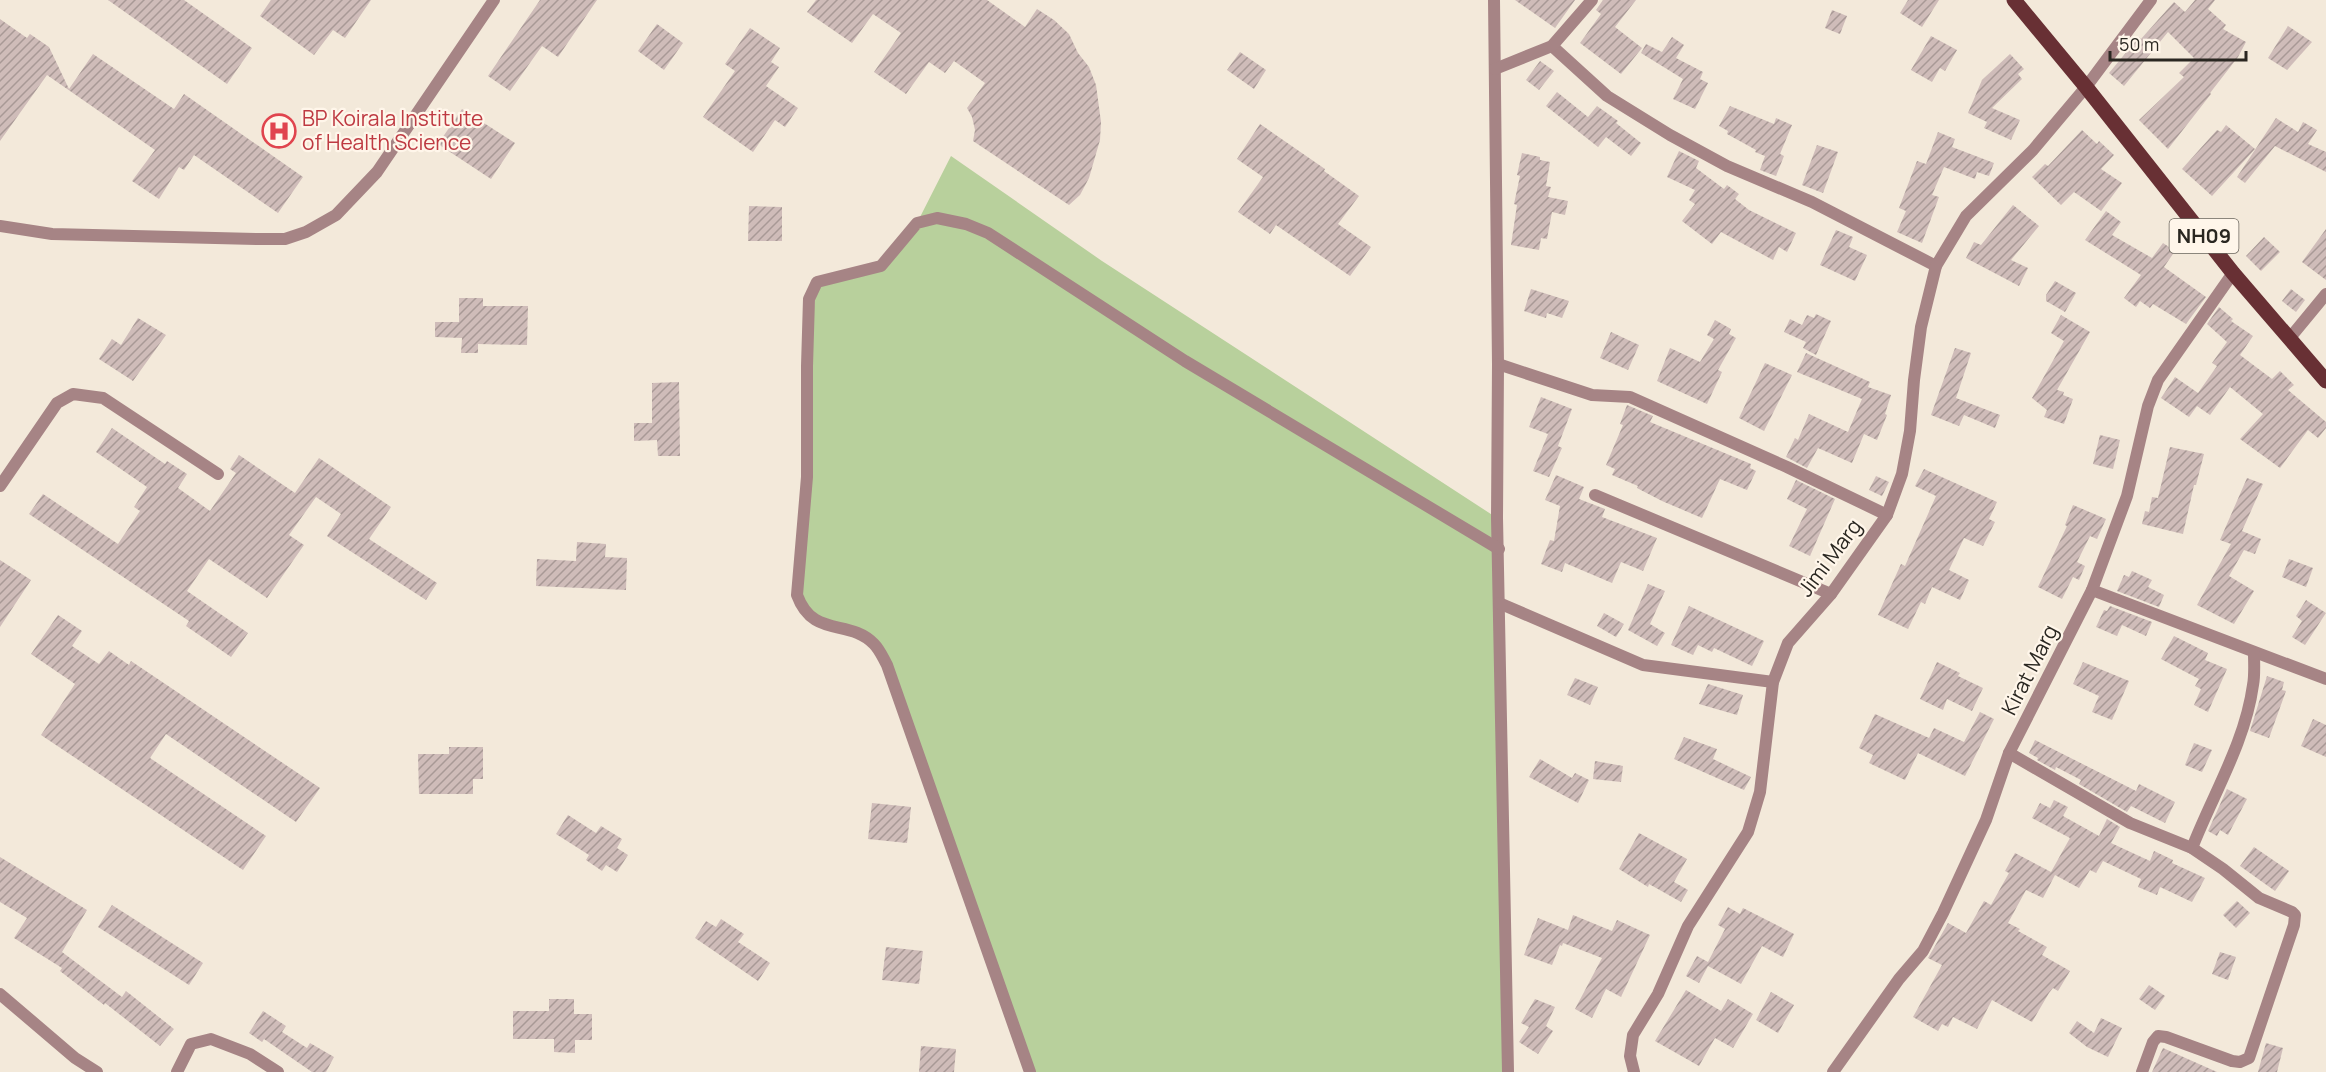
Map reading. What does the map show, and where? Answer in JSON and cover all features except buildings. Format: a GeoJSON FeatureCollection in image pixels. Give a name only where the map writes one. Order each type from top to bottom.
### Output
{"type":"FeatureCollection","features":[{"type":"Feature","properties":{"kind":"main road","name":"NH09"},"geometry":{"type":"LineString","coordinates":[[2014,0],[2233,273],[2326,381]]}},
{"type":"Feature","properties":{"kind":"street"},"geometry":{"type":"LineString","coordinates":[[0,226],[52,234],[259,239],[285,239],[306,232],[336,215],[377,172],[494,0]]}},
{"type":"Feature","properties":{"kind":"street"},"geometry":{"type":"LineString","coordinates":[[1494,0],[1498,549],[1508,1072]]}},
{"type":"Feature","properties":{"kind":"street"},"geometry":{"type":"LineString","coordinates":[[1495,69],[1552,46],[1592,0]]}},
{"type":"Feature","properties":{"kind":"street","name":"Jimi Marg"},"geometry":{"type":"LineString","coordinates":[[1634,1072],[1629,1056],[1633,1035],[1658,994],[1688,926],[1748,832],[1760,792],[1773,682],[1788,643],[1831,594],[1887,515],[1902,474],[1910,431],[1921,327],[1936,266],[1966,216],[2033,150],[2086,87],[2151,0]]}},
{"type":"Feature","properties":{"kind":"street"},"geometry":{"type":"LineString","coordinates":[[1552,46],[1607,96],[1670,135],[1726,166],[1812,202],[1936,266]]}},
{"type":"Feature","properties":{"kind":"street"},"geometry":{"type":"LineString","coordinates":[[1030,1072],[887,665],[874,644],[858,634],[816,621],[803,611],[797,595],[807,477],[809,299],[817,282],[840,274],[881,266],[917,223],[937,218],[966,224],[988,233],[1185,361],[1498,549]]}},
{"type":"Feature","properties":{"kind":"street","name":"Kirat Marg"},"geometry":{"type":"LineString","coordinates":[[1833,1072],[1899,979],[1923,951],[1986,820],[2009,753],[2092,590],[2127,496],[2148,406],[2158,380],[2233,273]]}},
{"type":"Feature","properties":{"kind":"street"},"geometry":{"type":"LineString","coordinates":[[2289,339],[2326,294]]}},
{"type":"Feature","properties":{"kind":"street"},"geometry":{"type":"LineString","coordinates":[[1498,364],[1592,395],[1630,397],[1787,467],[1887,515]]}},
{"type":"Feature","properties":{"kind":"street"},"geometry":{"type":"LineString","coordinates":[[0,486],[57,403],[73,394],[103,398],[218,474]]}},
{"type":"Feature","properties":{"kind":"street"},"geometry":{"type":"LineString","coordinates":[[1595,495],[1831,594]]}},
{"type":"Feature","properties":{"kind":"street"},"geometry":{"type":"LineString","coordinates":[[2092,590],[2326,679]]}},
{"type":"Feature","properties":{"kind":"street"},"geometry":{"type":"LineString","coordinates":[[1499,603],[1643,665],[1773,682]]}},
{"type":"Feature","properties":{"kind":"street"},"geometry":{"type":"LineString","coordinates":[[2192,848],[2206,812],[2230,764],[2243,726],[2254,685],[2254,652]]}},
{"type":"Feature","properties":{"kind":"street"},"geometry":{"type":"LineString","coordinates":[[2009,753],[2130,823],[2192,848],[2223,868],[2259,898],[2292,912],[2295,920],[2249,1058],[2240,1062],[2232,1061],[2158,1036],[2153,1042],[2142,1072]]}},
{"type":"Feature","properties":{"kind":"street"},"geometry":{"type":"LineString","coordinates":[[0,994],[75,1058],[97,1072]]}},
{"type":"Feature","properties":{"kind":"street"},"geometry":{"type":"LineString","coordinates":[[177,1072],[191,1044],[211,1039],[250,1054],[278,1072]]}},
{"type":"Feature","properties":{"kind":"green space"},"geometry":{"type":"Polygon","coordinates":[[[951,156],[1102,261],[1497,518],[1508,1072],[1030,1072],[874,644],[816,621],[797,595],[807,366],[817,282],[881,266],[917,223],[951,156]]]}},
{"type":"Feature","properties":{"kind":"place","name":"BP Koirala Institute of Health Science"},"geometry":{"type":"Point","coordinates":[279,131]}}]}
